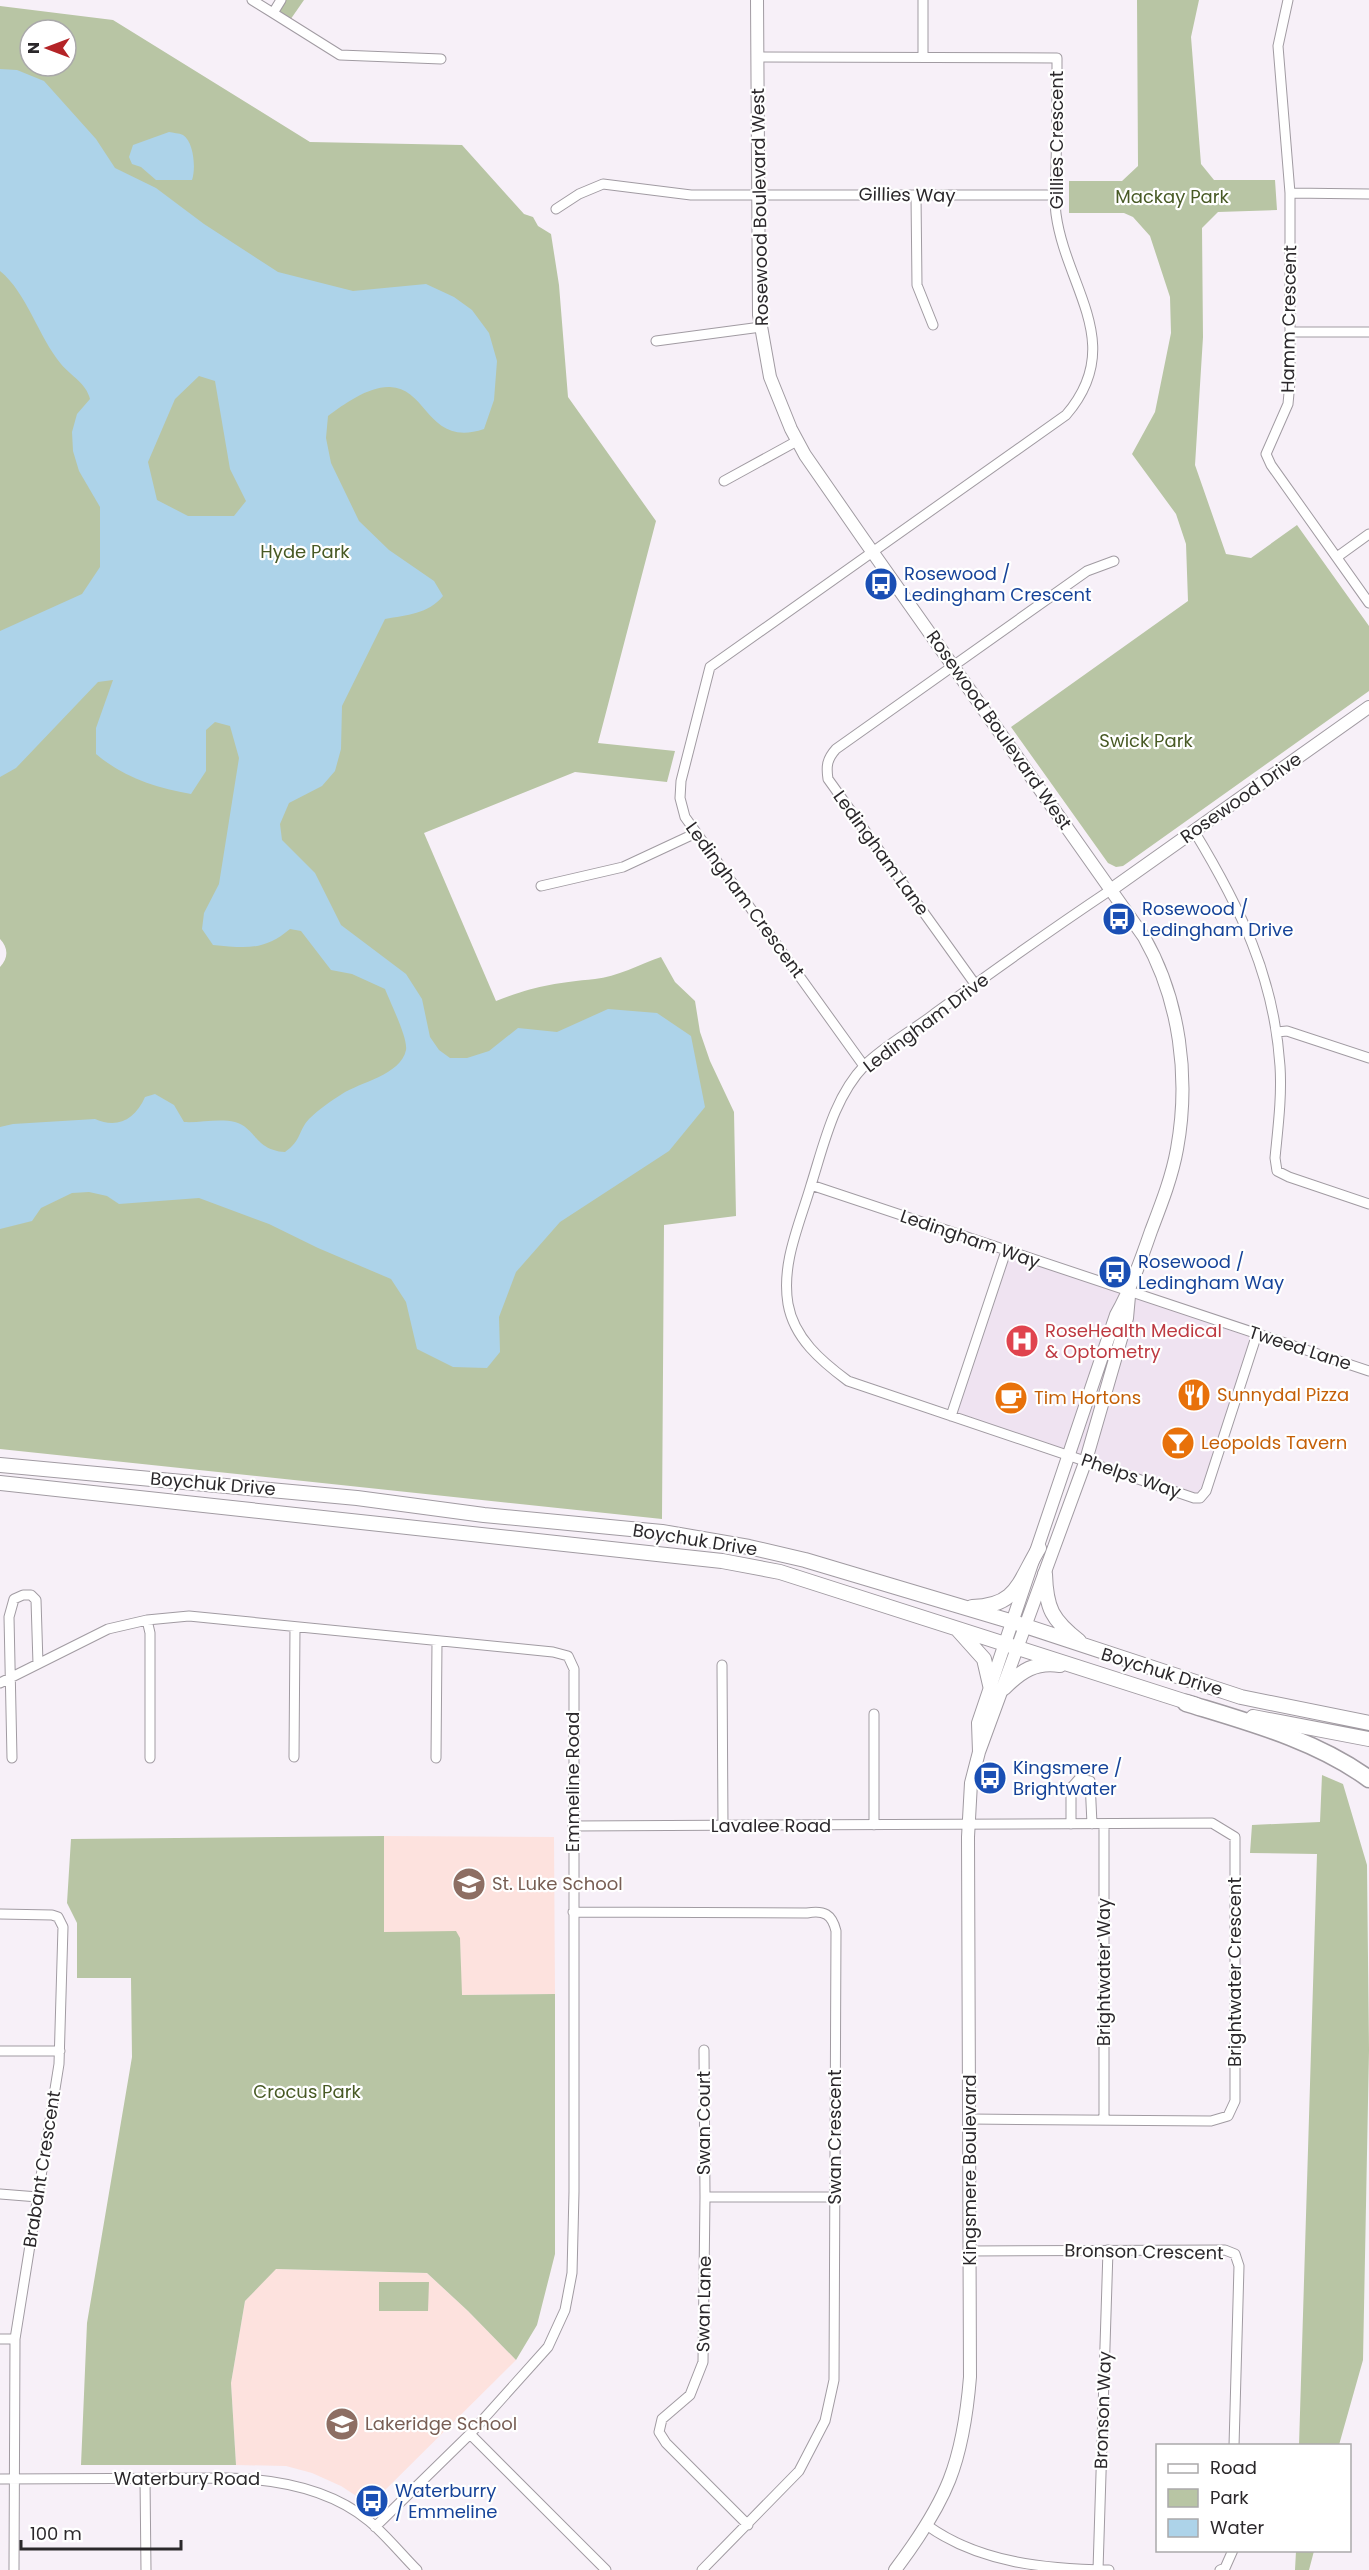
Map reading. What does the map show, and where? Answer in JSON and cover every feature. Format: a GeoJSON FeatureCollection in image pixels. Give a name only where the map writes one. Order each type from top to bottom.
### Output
{"type":"FeatureCollection","features":[{"type":"Feature","properties":{"kind":"highway"},"geometry":{"type":"LineString","coordinates":[[1186,1703],[1265,1726],[1339,1761],[1369,1779]]}},
{"type":"Feature","properties":{"kind":"main road","name":"Boychuk Drive"},"geometry":{"type":"LineString","coordinates":[[0,1465],[357,1498],[484,1515],[663,1532],[749,1547],[805,1560],[1027,1627],[1090,1650],[1241,1697],[1369,1723]]}},
{"type":"Feature","properties":{"kind":"main road","name":"Boychuk Drive"},"geometry":{"type":"LineString","coordinates":[[0,1482],[722,1560],[780,1572],[954,1626],[1186,1703],[1369,1739]]}},
{"type":"Feature","properties":{"kind":"main road"},"geometry":{"type":"LineString","coordinates":[[961,1607],[1003,1603],[1012,1596],[1039,1548]]}},
{"type":"Feature","properties":{"kind":"main road"},"geometry":{"type":"LineString","coordinates":[[1045,1574],[1046,1602],[1053,1616],[1066,1631],[1090,1650]]}},
{"type":"Feature","properties":{"kind":"main road"},"geometry":{"type":"LineString","coordinates":[[954,1626],[984,1659],[998,1687],[1022,1671],[1038,1665],[1053,1664],[1086,1670]]}},
{"type":"Feature","properties":{"kind":"street"},"geometry":{"type":"LineString","coordinates":[[252,0],[340,55],[441,59]]}},
{"type":"Feature","properties":{"kind":"street"},"geometry":{"type":"LineString","coordinates":[[273,13],[281,0]]}},
{"type":"Feature","properties":{"kind":"street","name":"Rosewood Boulevard West"},"geometry":{"type":"LineString","coordinates":[[757,0],[757,285],[761,327],[770,377],[797,441],[873,553],[954,665],[1000,735],[1112,888],[1157,960],[1176,1024],[1181,1058],[1182,1103],[1177,1149],[1165,1193],[1130,1291],[1116,1315],[1013,1623]]}},
{"type":"Feature","properties":{"kind":"street"},"geometry":{"type":"LineString","coordinates":[[923,0],[923,57]]}},
{"type":"Feature","properties":{"kind":"street","name":"Hamm Crescent"},"geometry":{"type":"LineString","coordinates":[[1288,0],[1278,46],[1290,193],[1288,404],[1266,454],[1271,465],[1369,603]]}},
{"type":"Feature","properties":{"kind":"street","name":"Gillies Crescent"},"geometry":{"type":"LineString","coordinates":[[758,57],[1057,58],[1056,195],[1058,224],[1089,315],[1095,349],[1088,382],[1079,400],[1066,415],[873,553]]}},
{"type":"Feature","properties":{"kind":"street","name":"Gillies Way"},"geometry":{"type":"LineString","coordinates":[[556,209],[579,194],[603,184],[691,195],[758,197],[1056,195]]}},
{"type":"Feature","properties":{"kind":"street"},"geometry":{"type":"LineString","coordinates":[[1290,193],[1369,194]]}},
{"type":"Feature","properties":{"kind":"street"},"geometry":{"type":"LineString","coordinates":[[916,196],[917,285],[933,325]]}},
{"type":"Feature","properties":{"kind":"street"},"geometry":{"type":"LineString","coordinates":[[656,341],[761,327]]}},
{"type":"Feature","properties":{"kind":"street"},"geometry":{"type":"LineString","coordinates":[[1290,332],[1369,333]]}},
{"type":"Feature","properties":{"kind":"street"},"geometry":{"type":"LineString","coordinates":[[724,481],[797,441]]}},
{"type":"Feature","properties":{"kind":"street"},"geometry":{"type":"LineString","coordinates":[[1337,556],[1369,534]]}},
{"type":"Feature","properties":{"kind":"street","name":"Ledingham Crescent"},"geometry":{"type":"LineString","coordinates":[[864,1066],[685,817],[680,792],[687,753],[710,667],[873,553]]}},
{"type":"Feature","properties":{"kind":"street","name":"Ledingham Lane"},"geometry":{"type":"LineString","coordinates":[[975,984],[828,779],[826,768],[829,757],[836,749],[1088,571],[1114,561]]}},
{"type":"Feature","properties":{"kind":"street","name":"Rosewood Drive"},"geometry":{"type":"LineString","coordinates":[[1112,888],[1369,707]]}},
{"type":"Feature","properties":{"kind":"street"},"geometry":{"type":"LineString","coordinates":[[1194,831],[1228,889],[1259,955],[1277,1032],[1280,1068],[1275,1158],[1277,1171],[1369,1204]]}},
{"type":"Feature","properties":{"kind":"street"},"geometry":{"type":"LineString","coordinates":[[541,886],[623,867],[696,833]]}},
{"type":"Feature","properties":{"kind":"street","name":"Ledingham Drive"},"geometry":{"type":"LineString","coordinates":[[1069,1456],[848,1381],[823,1362],[807,1345],[796,1326],[788,1304],[788,1278],[791,1246],[823,1140],[840,1103],[864,1066],[975,984],[1112,888]]}},
{"type":"Feature","properties":{"kind":"street"},"geometry":{"type":"LineString","coordinates":[[1277,1032],[1287,1031],[1369,1058]]}},
{"type":"Feature","properties":{"kind":"street","name":"Ledingham Way"},"geometry":{"type":"LineString","coordinates":[[811,1185],[1130,1291]]}},
{"type":"Feature","properties":{"kind":"street"},"geometry":{"type":"LineString","coordinates":[[951,1416],[1006,1251]]}},
{"type":"Feature","properties":{"kind":"street","name":"Rosewood Boulevard West"},"geometry":{"type":"LineString","coordinates":[[1012,1645],[1027,1627],[1086,1460],[1127,1318],[1130,1291]]}},
{"type":"Feature","properties":{"kind":"street","name":"Tweed Lane"},"geometry":{"type":"LineString","coordinates":[[1130,1291],[1369,1371]]}},
{"type":"Feature","properties":{"kind":"street","name":"Phelps Way"},"geometry":{"type":"LineString","coordinates":[[1069,1456],[1200,1498],[1210,1478],[1257,1334]]}},
{"type":"Feature","properties":{"kind":"street"},"geometry":{"type":"LineString","coordinates":[[12,1758],[9,1678],[10,1607],[14,1599],[23,1595],[31,1595],[37,1606],[38,1664]]}},
{"type":"Feature","properties":{"kind":"street","name":"Emmeline Road"},"geometry":{"type":"LineString","coordinates":[[0,1683],[108,1629],[147,1620],[189,1616],[553,1652],[568,1656],[574,1669],[572,2273],[565,2310],[548,2347],[470,2434],[375,2527]]}},
{"type":"Feature","properties":{"kind":"street"},"geometry":{"type":"LineString","coordinates":[[147,1620],[150,1633],[150,1758]]}},
{"type":"Feature","properties":{"kind":"street","name":"Kingsmere Boulevard"},"geometry":{"type":"LineString","coordinates":[[895,2570],[928,2526],[946,2492],[959,2455],[967,2422],[970,2377],[969,1824],[971,1783],[1012,1645],[1013,1623]]}},
{"type":"Feature","properties":{"kind":"street"},"geometry":{"type":"LineString","coordinates":[[294,1757],[295,1627]]}},
{"type":"Feature","properties":{"kind":"street"},"geometry":{"type":"LineString","coordinates":[[436,1758],[437,1642]]}},
{"type":"Feature","properties":{"kind":"street"},"geometry":{"type":"LineString","coordinates":[[722,1665],[723,1826]]}},
{"type":"Feature","properties":{"kind":"street"},"geometry":{"type":"LineString","coordinates":[[874,1714],[874,1825]]}},
{"type":"Feature","properties":{"kind":"street"},"geometry":{"type":"LineString","coordinates":[[1071,1824],[1071,1788],[1079,1779],[1090,1781],[1092,1824]]}},
{"type":"Feature","properties":{"kind":"street","name":"Lavalee Road"},"geometry":{"type":"LineString","coordinates":[[573,1826],[969,1824]]}},
{"type":"Feature","properties":{"kind":"street","name":"Brightwater Crescent"},"geometry":{"type":"LineString","coordinates":[[969,1824],[1212,1824],[1235,1837],[1235,2101],[1228,2116],[1211,2121],[970,2119]]}},
{"type":"Feature","properties":{"kind":"street","name":"Brightwater Way"},"geometry":{"type":"LineString","coordinates":[[1104,1825],[1104,2119]]}},
{"type":"Feature","properties":{"kind":"street","name":"Swan Crescent"},"geometry":{"type":"LineString","coordinates":[[573,1912],[807,1913],[819,1911],[827,1913],[834,1922],[836,1931],[834,2380],[825,2421],[799,2471],[702,2570]]}},
{"type":"Feature","properties":{"kind":"street","name":"Brabant Crescent"},"geometry":{"type":"LineString","coordinates":[[0,1914],[52,1915],[62,1923],[60,2051],[15,2339],[14,2570]]}},
{"type":"Feature","properties":{"kind":"street","name":"Swan Court"},"geometry":{"type":"LineString","coordinates":[[704,2050],[705,2197]]}},
{"type":"Feature","properties":{"kind":"street"},"geometry":{"type":"LineString","coordinates":[[0,2051],[60,2051]]}},
{"type":"Feature","properties":{"kind":"street"},"geometry":{"type":"LineString","coordinates":[[0,2194],[38,2197]]}},
{"type":"Feature","properties":{"kind":"street"},"geometry":{"type":"LineString","coordinates":[[705,2197],[835,2198]]}},
{"type":"Feature","properties":{"kind":"street","name":"Swan Lane"},"geometry":{"type":"LineString","coordinates":[[705,2197],[704,2362],[690,2395],[680,2407],[662,2419],[659,2432],[666,2443],[748,2525]]}},
{"type":"Feature","properties":{"kind":"street","name":"Bronson Way"},"geometry":{"type":"LineString","coordinates":[[1098,2570],[1108,2250]]}},
{"type":"Feature","properties":{"kind":"street","name":"Bronson Crescent"},"geometry":{"type":"LineString","coordinates":[[970,2251],[1226,2250],[1235,2254],[1239,2266],[1234,2444]]}},
{"type":"Feature","properties":{"kind":"street"},"geometry":{"type":"LineString","coordinates":[[0,2339],[15,2339]]}},
{"type":"Feature","properties":{"kind":"street"},"geometry":{"type":"LineString","coordinates":[[470,2434],[606,2570]]}},
{"type":"Feature","properties":{"kind":"street","name":"Waterbury Road"},"geometry":{"type":"LineString","coordinates":[[0,2479],[262,2478],[316,2491],[367,2519],[417,2570]]}},
{"type":"Feature","properties":{"kind":"street"},"geometry":{"type":"LineString","coordinates":[[145,2479],[146,2570]]}},
{"type":"Feature","properties":{"kind":"street"},"geometry":{"type":"LineString","coordinates":[[928,2526],[981,2553],[1015,2562],[1037,2567],[1108,2570]]}},
{"type":"Feature","properties":{"kind":"street"},"geometry":{"type":"LineString","coordinates":[[1220,2570],[1226,2568],[1232,2552]]}},
{"type":"Feature","properties":{"kind":"shaded area"},"geometry":{"type":"Polygon","coordinates":[[[1006,1251],[1257,1334],[1200,1498],[951,1416],[1006,1251]]]}},
{"type":"Feature","properties":{"kind":"shaded area","name":"St. Luke School"},"geometry":{"type":"Polygon","coordinates":[[[384,1836],[554,1837],[555,1994],[461,1995],[460,1938],[384,1932],[384,1836]]]}},
{"type":"Feature","properties":{"kind":"shaded area","name":"Lakeridge School"},"geometry":{"type":"Polygon","coordinates":[[[275,2269],[427,2273],[516,2360],[370,2505],[341,2486],[312,2473],[286,2466],[236,2465],[231,2383],[245,2301],[275,2269]]]}},
{"type":"Feature","properties":{"kind":"green space"},"geometry":{"type":"Polygon","coordinates":[[[281,0],[304,0],[288,23],[273,13],[281,0]]]}},
{"type":"Feature","properties":{"kind":"green space","name":"Swick Park"},"geometry":{"type":"Polygon","coordinates":[[[1137,0],[1199,0],[1191,37],[1201,164],[1214,180],[1275,180],[1277,210],[1218,212],[1202,228],[1203,337],[1195,465],[1226,554],[1251,558],[1297,525],[1369,626],[1369,691],[1123,866],[1116,867],[1108,863],[1011,727],[1188,601],[1186,544],[1176,514],[1132,454],[1155,412],[1171,333],[1170,297],[1150,236],[1133,217],[1124,213],[1069,213],[1069,181],[1122,181],[1138,166],[1137,0]]]}},
{"type":"Feature","properties":{"kind":"green space","name":"Hyde Park"},"geometry":{"type":"Polygon","coordinates":[[[0,6],[113,20],[310,142],[462,145],[524,214],[533,217],[538,226],[551,234],[559,285],[568,397],[656,521],[598,743],[675,751],[667,782],[575,772],[424,833],[496,1001],[545,986],[611,976],[661,957],[675,982],[695,1001],[700,1032],[710,1061],[734,1112],[736,1216],[664,1225],[662,1519],[0,1449],[0,967],[5,960],[5,945],[0,939],[0,6]]]}},
{"type":"Feature","properties":{"kind":"green space"},"geometry":{"type":"Polygon","coordinates":[[[1322,1775],[1343,1784],[1367,1865],[1369,2050],[1363,2360],[1339,2444],[1299,2444],[1317,1854],[1250,1853],[1252,1825],[1320,1822],[1322,1775]]]}},
{"type":"Feature","properties":{"kind":"green space","name":"Crocus Park"},"geometry":{"type":"Polygon","coordinates":[[[384,1836],[384,1932],[456,1931],[460,1938],[462,1995],[555,1994],[555,2254],[537,2325],[516,2360],[427,2273],[276,2269],[245,2301],[231,2383],[236,2465],[81,2465],[87,2323],[132,2057],[131,1978],[77,1978],[77,1923],[67,1903],[71,1839],[384,1836]]]}},
{"type":"Feature","properties":{"kind":"green space"},"geometry":{"type":"Polygon","coordinates":[[[379,2282],[429,2282],[428,2311],[379,2311],[379,2282]]]}},
{"type":"Feature","properties":{"kind":"green space"},"geometry":{"type":"Polygon","coordinates":[[[1296,2552],[1314,2552],[1309,2570],[1295,2570],[1296,2552]]]}},
{"type":"Feature","properties":{"kind":"water"},"geometry":{"type":"Polygon","coordinates":[[[0,69],[18,70],[18,78],[37,78],[44,81],[96,139],[115,168],[156,188],[204,224],[278,272],[353,291],[426,284],[454,297],[472,310],[489,333],[497,361],[494,400],[484,429],[465,433],[451,431],[430,416],[413,397],[403,390],[390,387],[382,387],[365,393],[328,416],[326,438],[331,463],[359,521],[389,550],[434,581],[443,596],[424,610],[385,619],[342,706],[341,749],[335,771],[322,786],[289,803],[280,824],[282,840],[315,873],[341,925],[406,974],[422,999],[430,1037],[439,1050],[450,1058],[467,1058],[489,1051],[518,1028],[557,1032],[608,1009],[657,1013],[691,1036],[705,1107],[669,1151],[560,1222],[516,1272],[499,1317],[500,1352],[487,1368],[453,1367],[417,1349],[406,1302],[391,1279],[269,1224],[199,1198],[119,1204],[107,1196],[89,1192],[72,1193],[41,1208],[32,1221],[0,1229],[0,1127],[13,1124],[95,1119],[103,1122],[118,1122],[131,1117],[145,1097],[155,1094],[174,1105],[184,1122],[223,1120],[235,1122],[242,1125],[267,1147],[285,1152],[316,1112],[342,1094],[388,1072],[403,1059],[406,1050],[402,1029],[385,989],[352,974],[331,970],[301,931],[290,929],[263,945],[245,947],[213,945],[202,929],[204,913],[219,884],[239,758],[230,726],[215,722],[206,730],[206,771],[191,794],[153,785],[117,769],[96,754],[96,728],[113,680],[98,682],[16,768],[0,777],[0,631],[82,594],[100,567],[100,507],[79,471],[73,451],[72,432],[77,414],[90,399],[82,384],[53,353],[18,291],[0,271],[0,69]],[[199,376],[175,399],[148,462],[157,500],[188,516],[234,516],[246,501],[230,469],[215,381],[199,376]]]}},
{"type":"Feature","properties":{"kind":"water"},"geometry":{"type":"Polygon","coordinates":[[[169,132],[183,135],[190,143],[194,163],[192,180],[156,180],[141,167],[132,164],[129,157],[133,145],[169,132]]]}},
{"type":"Feature","properties":{"kind":"place","name":"Rosewood / Ledingham Crescent"},"geometry":{"type":"Point","coordinates":[881,584]}},
{"type":"Feature","properties":{"kind":"place","name":"Rosewood / Ledingham Drive"},"geometry":{"type":"Point","coordinates":[1119,919]}},
{"type":"Feature","properties":{"kind":"place","name":"Rosewood / Ledingham Way"},"geometry":{"type":"Point","coordinates":[1115,1272]}},
{"type":"Feature","properties":{"kind":"place","name":"RoseHealth Medical & Optometry"},"geometry":{"type":"Point","coordinates":[1022,1341]}},
{"type":"Feature","properties":{"kind":"place","name":"Sunnydal Pizza"},"geometry":{"type":"Point","coordinates":[1194,1395]}},
{"type":"Feature","properties":{"kind":"place","name":"Tim Hortons"},"geometry":{"type":"Point","coordinates":[1011,1398]}},
{"type":"Feature","properties":{"kind":"place","name":"Leopolds Tavern"},"geometry":{"type":"Point","coordinates":[1178,1443]}},
{"type":"Feature","properties":{"kind":"place","name":"Kingsmere / Brightwater"},"geometry":{"type":"Point","coordinates":[990,1778]}},
{"type":"Feature","properties":{"kind":"place","name":"St. Luke School"},"geometry":{"type":"Point","coordinates":[469,1884]}},
{"type":"Feature","properties":{"kind":"place","name":"Lakeridge School"},"geometry":{"type":"Point","coordinates":[342,2424]}},
{"type":"Feature","properties":{"kind":"place","name":"Waterburry / Emmeline"},"geometry":{"type":"Point","coordinates":[372,2501]}},
{"type":"Feature","properties":{"kind":"park label","name":"Mackay Park"},"geometry":{"type":"Point","coordinates":[1172,197]}}]}
